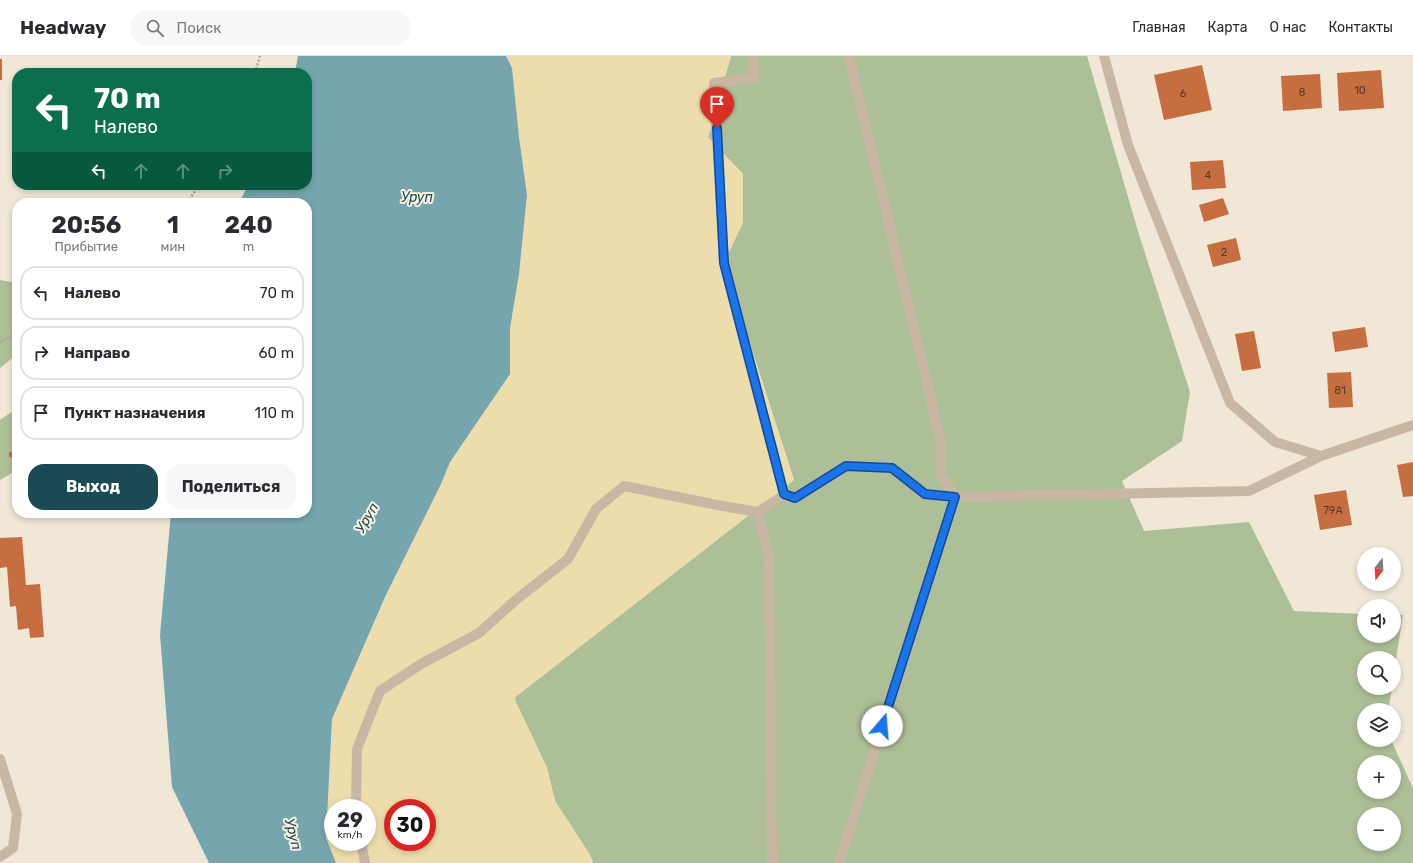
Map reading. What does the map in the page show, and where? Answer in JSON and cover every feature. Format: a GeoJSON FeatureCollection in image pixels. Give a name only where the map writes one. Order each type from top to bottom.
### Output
{"type":"FeatureCollection","features":[{"type":"Feature","properties":{"kind":"street"},"geometry":{"type":"LineString","coordinates":[[753,56],[754,78],[714,83],[724,263],[784,494]]}},
{"type":"Feature","properties":{"kind":"street"},"geometry":{"type":"LineString","coordinates":[[839,863],[955,497],[941,474],[941,442],[849,56]]}},
{"type":"Feature","properties":{"kind":"street"},"geometry":{"type":"LineString","coordinates":[[1104,56],[1128,145],[1230,403],[1275,442],[1321,456]]}},
{"type":"Feature","properties":{"kind":"street"},"geometry":{"type":"LineString","coordinates":[[784,494],[795,498],[846,466],[892,468],[925,494],[955,497],[1249,491],[1321,456],[1413,425]]}},
{"type":"Feature","properties":{"kind":"street"},"geometry":{"type":"LineString","coordinates":[[356,799],[357,749],[380,691],[421,664],[479,633],[517,599],[568,559],[596,509],[624,486],[758,512],[784,494]]}},
{"type":"Feature","properties":{"kind":"street"},"geometry":{"type":"LineString","coordinates":[[758,512],[769,557],[772,863]]}},
{"type":"Feature","properties":{"kind":"street"},"geometry":{"type":"LineString","coordinates":[[0,759],[18,814],[13,848],[0,857]]}},
{"type":"Feature","properties":{"kind":"street"},"geometry":{"type":"LineString","coordinates":[[363,851],[365,863]]}},
{"type":"Feature","properties":{"kind":"path"},"geometry":{"type":"LineString","coordinates":[[256,68],[260,56]]}},
{"type":"Feature","properties":{"kind":"path"},"geometry":{"type":"LineString","coordinates":[[0,342],[12,336]]}},
{"type":"Feature","properties":{"kind":"green space"},"geometry":{"type":"Polygon","coordinates":[[[731,56],[1087,56],[1140,238],[1190,392],[1182,441],[1122,481],[1144,531],[1249,522],[1294,611],[1357,614],[1357,643],[1399,643],[1397,651],[1357,651],[1357,695],[1391,695],[1389,703],[1357,703],[1357,747],[1394,747],[1398,755],[1357,755],[1357,799],[1401,799],[1401,762],[1413,788],[1413,863],[593,863],[590,855],[555,801],[547,768],[514,698],[794,480],[724,263],[743,174],[708,138],[731,56]]]}},
{"type":"Feature","properties":{"kind":"green space"},"geometry":{"type":"Polygon","coordinates":[[[0,280],[12,282],[12,358],[0,368],[0,280]]]}},
{"type":"Feature","properties":{"kind":"green space"},"geometry":{"type":"Polygon","coordinates":[[[12,412],[12,473],[0,480],[0,420],[12,412]]]}},
{"type":"Feature","properties":{"kind":"green space"},"geometry":{"type":"Polygon","coordinates":[[[1401,615],[1403,615],[1401,628],[1401,615]]]}},
{"type":"Feature","properties":{"kind":"sand"},"geometry":{"type":"Polygon","coordinates":[[[506,56],[731,56],[708,137],[743,174],[743,223],[724,263],[794,480],[514,698],[547,768],[555,801],[590,855],[593,863],[336,863],[331,851],[376,851],[376,799],[328,799],[332,719],[385,597],[441,484],[450,462],[510,374],[510,328],[519,274],[527,195],[512,68],[506,56]]]}},
{"type":"Feature","properties":{"kind":"water","name":"Уруп"},"geometry":{"type":"Polygon","coordinates":[[[298,56],[506,56],[512,68],[527,195],[519,274],[510,328],[510,374],[450,462],[441,484],[385,597],[332,719],[328,799],[324,799],[324,851],[331,851],[336,863],[209,863],[172,787],[160,635],[171,518],[312,518],[312,198],[242,198],[246,190],[312,190],[312,68],[296,68],[298,56]]]}},
{"type":"Feature","properties":{"kind":"building"},"geometry":{"type":"Polygon","coordinates":[[[0,59],[2,59],[2,80],[0,80],[0,59]]]}},
{"type":"Feature","properties":{"kind":"building"},"geometry":{"type":"Polygon","coordinates":[[[1202,65],[1212,110],[1164,120],[1154,75],[1202,65]]]}},
{"type":"Feature","properties":{"kind":"building"},"geometry":{"type":"Polygon","coordinates":[[[1381,70],[1384,108],[1339,111],[1337,73],[1381,70]]]}},
{"type":"Feature","properties":{"kind":"building"},"geometry":{"type":"Polygon","coordinates":[[[1320,74],[1322,108],[1283,111],[1281,76],[1320,74]]]}},
{"type":"Feature","properties":{"kind":"building"},"geometry":{"type":"Polygon","coordinates":[[[1223,160],[1226,188],[1192,190],[1190,162],[1223,160]]]}},
{"type":"Feature","properties":{"kind":"building"},"geometry":{"type":"Polygon","coordinates":[[[1223,198],[1229,214],[1204,222],[1199,205],[1223,198]]]}},
{"type":"Feature","properties":{"kind":"building"},"geometry":{"type":"Polygon","coordinates":[[[1236,238],[1241,260],[1213,267],[1207,245],[1236,238]]]}},
{"type":"Feature","properties":{"kind":"building"},"geometry":{"type":"Polygon","coordinates":[[[1365,327],[1368,347],[1335,352],[1332,332],[1365,327]]]}},
{"type":"Feature","properties":{"kind":"building"},"geometry":{"type":"Polygon","coordinates":[[[1254,331],[1261,368],[1242,371],[1235,334],[1254,331]]]}},
{"type":"Feature","properties":{"kind":"building"},"geometry":{"type":"Polygon","coordinates":[[[1351,372],[1353,407],[1329,408],[1327,373],[1351,372]]]}},
{"type":"Feature","properties":{"kind":"building"},"geometry":{"type":"Polygon","coordinates":[[[9,452],[12,452],[12,458],[9,457],[9,452]]]}},
{"type":"Feature","properties":{"kind":"building"},"geometry":{"type":"Polygon","coordinates":[[[1413,462],[1413,496],[1403,497],[1397,465],[1413,462]]]}},
{"type":"Feature","properties":{"kind":"building"},"geometry":{"type":"Polygon","coordinates":[[[1346,490],[1352,525],[1320,530],[1314,495],[1346,490]]]}},
{"type":"Feature","properties":{"kind":"building"},"geometry":{"type":"Polygon","coordinates":[[[22,537],[26,585],[40,584],[44,637],[30,638],[29,628],[18,630],[16,606],[10,607],[7,567],[0,568],[0,538],[22,537]]]}},
{"type":"Feature","properties":{"kind":"route"},"geometry":{"type":"LineString","coordinates":[[717,128],[724,263],[784,494],[795,498],[846,466],[892,468],[925,494],[955,497],[882,726]]}}]}
